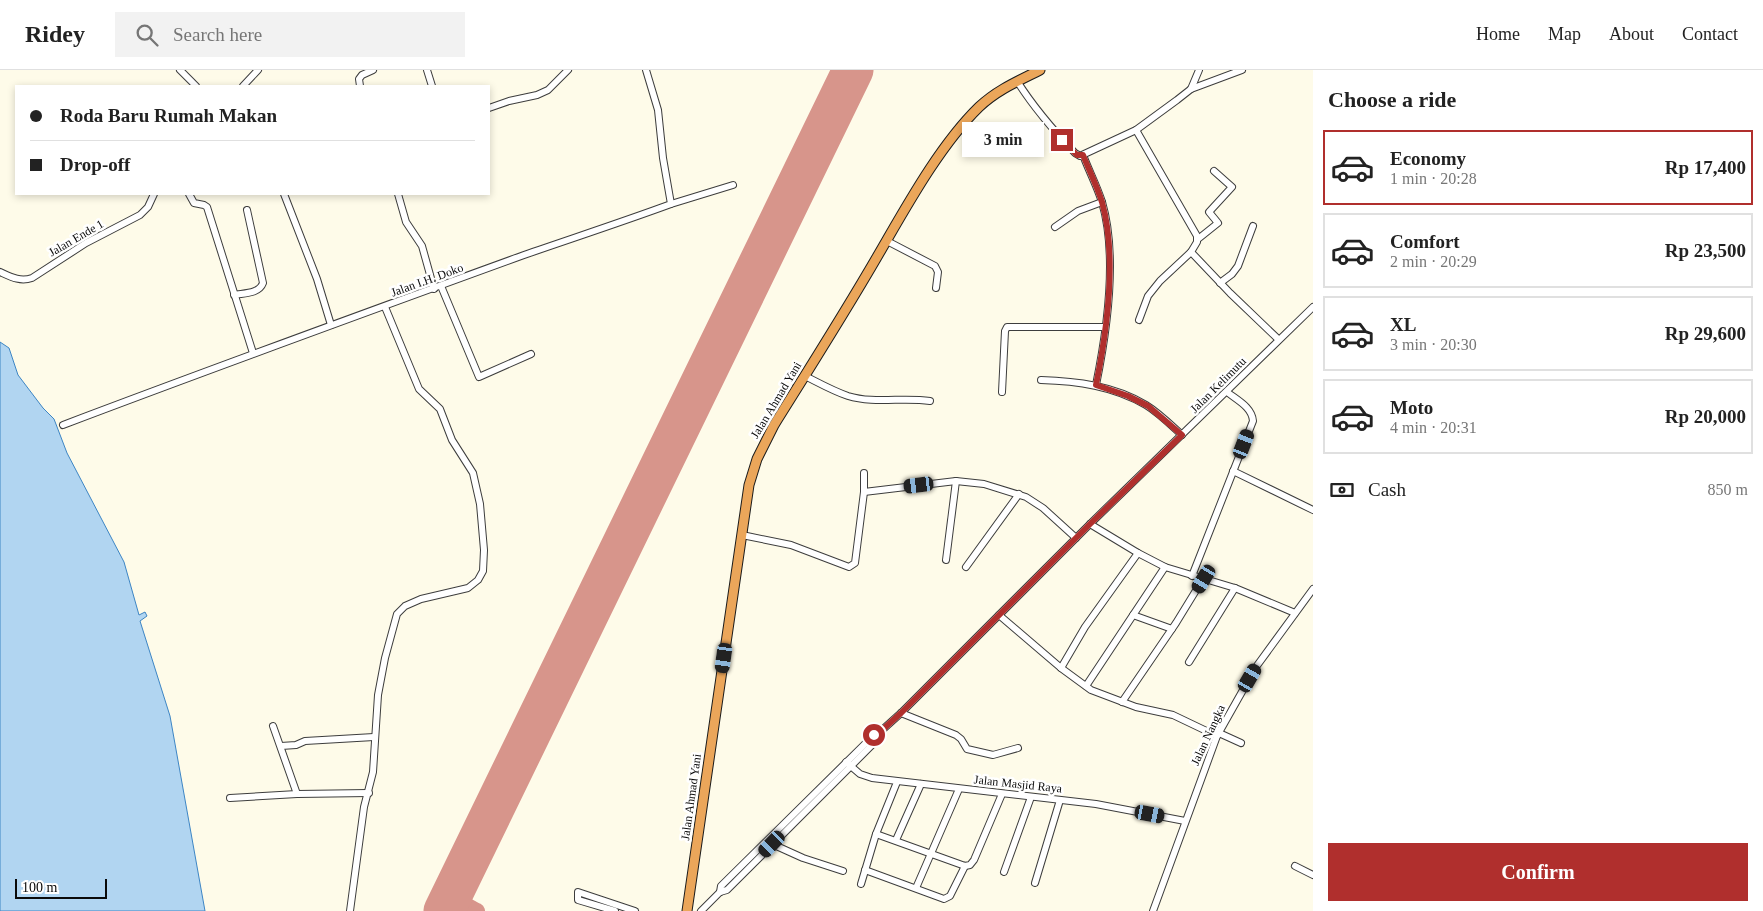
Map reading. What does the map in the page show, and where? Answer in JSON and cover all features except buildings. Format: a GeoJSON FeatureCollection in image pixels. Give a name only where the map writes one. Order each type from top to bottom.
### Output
{"type":"FeatureCollection","features":[{"type":"Feature","properties":{"kind":"highway","name":"Jalan Ahmad Yani"},"geometry":{"type":"LineString","coordinates":[[687,911],[749,485],[757,459],[768,435],[923,180],[959,130],[989,98],[1040,70]]}},
{"type":"Feature","properties":{"kind":"street"},"geometry":{"type":"LineString","coordinates":[[180,70],[195,85]]}},
{"type":"Feature","properties":{"kind":"street"},"geometry":{"type":"LineString","coordinates":[[244,85],[258,70]]}},
{"type":"Feature","properties":{"kind":"street"},"geometry":{"type":"LineString","coordinates":[[360,85],[359,79],[362,75],[374,70]]}},
{"type":"Feature","properties":{"kind":"street"},"geometry":{"type":"LineString","coordinates":[[427,70],[432,85]]}},
{"type":"Feature","properties":{"kind":"street"},"geometry":{"type":"LineString","coordinates":[[490,108],[537,95],[548,90],[568,70]]}},
{"type":"Feature","properties":{"kind":"street"},"geometry":{"type":"LineString","coordinates":[[646,70],[658,110],[663,158],[671,204]]}},
{"type":"Feature","properties":{"kind":"street"},"geometry":{"type":"LineString","coordinates":[[1191,89],[1199,70]]}},
{"type":"Feature","properties":{"kind":"street"},"geometry":{"type":"LineString","coordinates":[[1017,81],[1050,127],[1077,155],[1083,155],[1136,130],[1191,89],[1242,70]]}},
{"type":"Feature","properties":{"kind":"street"},"geometry":{"type":"LineString","coordinates":[[1136,130],[1198,239]]}},
{"type":"Feature","properties":{"kind":"street"},"geometry":{"type":"LineString","coordinates":[[1083,155],[1102,202],[1107,235],[1108,303],[1096,385]]}},
{"type":"Feature","properties":{"kind":"street"},"geometry":{"type":"LineString","coordinates":[[1138,320],[1148,296],[1160,281],[1191,252],[1198,239],[1218,223],[1209,212],[1232,187],[1214,171]]}},
{"type":"Feature","properties":{"kind":"street","name":"Jalan I.H. Doko"},"geometry":{"type":"LineString","coordinates":[[63,425],[253,353],[671,204],[733,185]]}},
{"type":"Feature","properties":{"kind":"street","name":"Jalan Ende 1"},"geometry":{"type":"LineString","coordinates":[[0,272],[19,280],[32,278],[81,247],[140,215],[148,207],[154,195]]}},
{"type":"Feature","properties":{"kind":"street"},"geometry":{"type":"LineString","coordinates":[[189,195],[194,203],[204,205],[207,208],[253,353]]}},
{"type":"Feature","properties":{"kind":"street"},"geometry":{"type":"LineString","coordinates":[[284,195],[317,279],[332,325]]}},
{"type":"Feature","properties":{"kind":"street"},"geometry":{"type":"LineString","coordinates":[[398,195],[406,222],[422,246],[437,288],[479,377],[531,354]]}},
{"type":"Feature","properties":{"kind":"street"},"geometry":{"type":"LineString","coordinates":[[1055,227],[1078,211],[1102,202]]}},
{"type":"Feature","properties":{"kind":"street"},"geometry":{"type":"LineString","coordinates":[[234,295],[257,290],[261,288],[263,283],[247,210]]}},
{"type":"Feature","properties":{"kind":"street"},"geometry":{"type":"LineString","coordinates":[[1220,284],[1238,266],[1253,226]]}},
{"type":"Feature","properties":{"kind":"street"},"geometry":{"type":"LineString","coordinates":[[886,241],[935,266],[938,272],[936,288]]}},
{"type":"Feature","properties":{"kind":"street"},"geometry":{"type":"LineString","coordinates":[[1191,252],[1220,284],[1278,339]]}},
{"type":"Feature","properties":{"kind":"street"},"geometry":{"type":"LineString","coordinates":[[350,911],[364,807],[373,772],[378,695],[394,625],[401,608],[421,599],[468,588],[478,580],[483,571],[484,550],[480,504],[473,473],[452,440],[440,409],[420,389],[385,307]]}},
{"type":"Feature","properties":{"kind":"street","name":"Jalan Kelimutu"},"geometry":{"type":"LineString","coordinates":[[848,764],[879,738],[881,731],[1090,524],[1227,392],[1278,339],[1313,307]]}},
{"type":"Feature","properties":{"kind":"street"},"geometry":{"type":"LineString","coordinates":[[1002,392],[1005,331],[1007,327],[1105,327]]}},
{"type":"Feature","properties":{"kind":"street"},"geometry":{"type":"LineString","coordinates":[[805,376],[848,396],[877,400],[917,398],[930,401]]}},
{"type":"Feature","properties":{"kind":"street"},"geometry":{"type":"LineString","coordinates":[[1040,380],[1062,380],[1096,385],[1128,396],[1148,406],[1182,435]]}},
{"type":"Feature","properties":{"kind":"street"},"geometry":{"type":"LineString","coordinates":[[1192,576],[1253,421],[1248,408],[1227,392]]}},
{"type":"Feature","properties":{"kind":"street"},"geometry":{"type":"LineString","coordinates":[[1234,471],[1313,510]]}},
{"type":"Feature","properties":{"kind":"street"},"geometry":{"type":"LineString","coordinates":[[742,536],[791,545],[850,567],[855,563],[864,492],[864,473]]}},
{"type":"Feature","properties":{"kind":"street"},"geometry":{"type":"LineString","coordinates":[[864,492],[956,481],[984,484],[1026,497],[1043,508],[1076,538]]}},
{"type":"Feature","properties":{"kind":"street"},"geometry":{"type":"LineString","coordinates":[[946,560],[956,481]]}},
{"type":"Feature","properties":{"kind":"street"},"geometry":{"type":"LineString","coordinates":[[966,567],[1019,494]]}},
{"type":"Feature","properties":{"kind":"street"},"geometry":{"type":"LineString","coordinates":[[1090,524],[1165,567],[1235,588],[1295,613]]}},
{"type":"Feature","properties":{"kind":"street"},"geometry":{"type":"LineString","coordinates":[[1061,668],[1085,627],[1138,553]]}},
{"type":"Feature","properties":{"kind":"street"},"geometry":{"type":"LineString","coordinates":[[1086,686],[1165,567]]}},
{"type":"Feature","properties":{"kind":"street"},"geometry":{"type":"LineString","coordinates":[[1122,702],[1204,579]]}},
{"type":"Feature","properties":{"kind":"street"},"geometry":{"type":"LineString","coordinates":[[1189,662],[1235,588]]}},
{"type":"Feature","properties":{"kind":"street","name":"Jalan Nangka"},"geometry":{"type":"LineString","coordinates":[[1153,911],[1218,734],[1256,667],[1313,589]]}},
{"type":"Feature","properties":{"kind":"street"},"geometry":{"type":"LineString","coordinates":[[1000,615],[1061,668],[1104,696],[1173,715],[1241,743]]}},
{"type":"Feature","properties":{"kind":"street"},"geometry":{"type":"LineString","coordinates":[[1133,615],[1172,629]]}},
{"type":"Feature","properties":{"kind":"street"},"geometry":{"type":"LineString","coordinates":[[901,713],[956,735],[967,749],[993,755],[1018,748]]}},
{"type":"Feature","properties":{"kind":"street"},"geometry":{"type":"LineString","coordinates":[[272,726],[298,794]]}},
{"type":"Feature","properties":{"kind":"street"},"geometry":{"type":"LineString","coordinates":[[281,746],[296,745],[305,741],[374,737]]}},
{"type":"Feature","properties":{"kind":"street"},"geometry":{"type":"LineString","coordinates":[[701,911],[720,892],[727,890],[848,764]]}},
{"type":"Feature","properties":{"kind":"street"},"geometry":{"type":"LineString","coordinates":[[720,892],[721,886],[848,764]]}},
{"type":"Feature","properties":{"kind":"street","name":"Jalan Masjid Raya"},"geometry":{"type":"LineString","coordinates":[[848,764],[860,774],[872,778],[1096,804],[1185,821]]}},
{"type":"Feature","properties":{"kind":"street"},"geometry":{"type":"LineString","coordinates":[[861,884],[876,834],[897,782]]}},
{"type":"Feature","properties":{"kind":"street"},"geometry":{"type":"LineString","coordinates":[[896,840],[921,784]]}},
{"type":"Feature","properties":{"kind":"street"},"geometry":{"type":"LineString","coordinates":[[916,888],[959,789]]}},
{"type":"Feature","properties":{"kind":"street"},"geometry":{"type":"LineString","coordinates":[[230,798],[298,794],[369,793]]}},
{"type":"Feature","properties":{"kind":"street"},"geometry":{"type":"LineString","coordinates":[[876,834],[965,866],[970,865],[974,860],[1002,794]]}},
{"type":"Feature","properties":{"kind":"street"},"geometry":{"type":"LineString","coordinates":[[1004,872],[1032,797]]}},
{"type":"Feature","properties":{"kind":"street"},"geometry":{"type":"LineString","coordinates":[[1035,883],[1060,800]]}},
{"type":"Feature","properties":{"kind":"street"},"geometry":{"type":"LineString","coordinates":[[772,844],[803,858],[842,871]]}},
{"type":"Feature","properties":{"kind":"street"},"geometry":{"type":"LineString","coordinates":[[865,870],[946,898],[950,896],[965,866]]}},
{"type":"Feature","properties":{"kind":"street"},"geometry":{"type":"LineString","coordinates":[[1295,866],[1313,875]]}},
{"type":"Feature","properties":{"kind":"street"},"geometry":{"type":"LineString","coordinates":[[614,911],[578,900],[578,892],[635,911]]}},
{"type":"Feature","properties":{"kind":"water"},"geometry":{"type":"Polygon","coordinates":[[[0,342],[9,348],[18,375],[43,408],[54,419],[67,453],[124,562],[139,615],[145,612],[147,616],[140,621],[170,716],[205,911],[0,911],[0,342]]]}},
{"type":"Feature","properties":{"kind":"taxiway"},"geometry":{"type":"LineString","coordinates":[[458,882],[457,893],[460,901],[477,911]]}},
{"type":"Feature","properties":{"kind":"taxiway"},"geometry":{"type":"LineString","coordinates":[[445,909],[452,903],[464,905]]}},
{"type":"Feature","properties":{"kind":"runway"},"geometry":{"type":"LineString","coordinates":[[444,911],[853,70]]}},
{"type":"Feature","properties":{"kind":"route"},"geometry":{"type":"LineString","coordinates":[[874,735],[901,713],[1182,435],[1148,406],[1128,396],[1096,385],[1108,303],[1107,235],[1102,202],[1083,155],[1077,155],[1062,140]]}}]}
